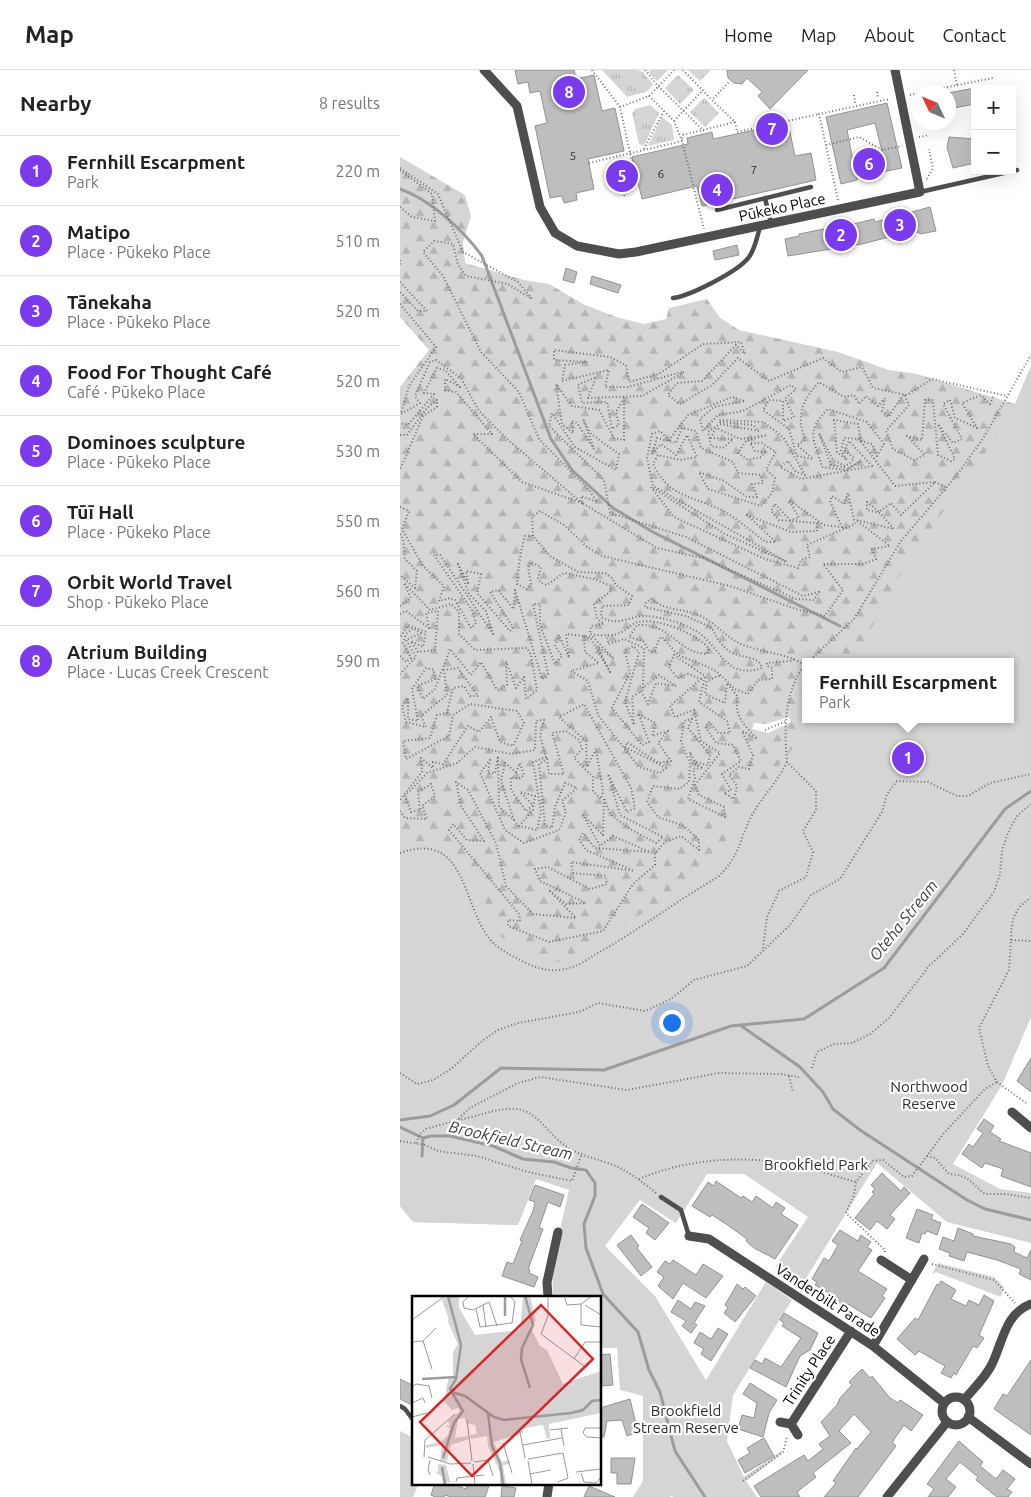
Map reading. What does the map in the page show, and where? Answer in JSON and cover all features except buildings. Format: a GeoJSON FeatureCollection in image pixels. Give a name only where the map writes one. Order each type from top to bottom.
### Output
{"type":"FeatureCollection","features":[{"type":"Feature","properties":{"kind":"street","name":"Pūkeko Place"},"geometry":{"type":"LineString","coordinates":[[484,70],[517,106],[540,207],[555,233],[577,246],[619,254],[705,236],[760,227],[920,192]]}},
{"type":"Feature","properties":{"kind":"street"},"geometry":{"type":"LineString","coordinates":[[895,70],[920,192]]}},
{"type":"Feature","properties":{"kind":"street"},"geometry":{"type":"LineString","coordinates":[[1012,1112],[1031,1128]]}},
{"type":"Feature","properties":{"kind":"street"},"geometry":{"type":"LineString","coordinates":[[548,1296],[547,1282],[558,1232]]}},
{"type":"Feature","properties":{"kind":"street","name":"Vanderbilt Parade"},"geometry":{"type":"LineString","coordinates":[[689,1236],[709,1239],[851,1331],[873,1346],[944,1403]]}},
{"type":"Feature","properties":{"kind":"street"},"geometry":{"type":"LineString","coordinates":[[882,1261],[912,1280]]}},
{"type":"Feature","properties":{"kind":"street"},"geometry":{"type":"LineString","coordinates":[[873,1346],[922,1262]]}},
{"type":"Feature","properties":{"kind":"street"},"geometry":{"type":"LineString","coordinates":[[964,1400],[990,1368],[1010,1318],[1020,1309],[1031,1304]]}},
{"type":"Feature","properties":{"kind":"street","name":"Trinity Place"},"geometry":{"type":"LineString","coordinates":[[791,1424],[851,1331]]}},
{"type":"Feature","properties":{"kind":"street"},"geometry":{"type":"LineString","coordinates":[[956,1397],[964,1400],[970,1410],[968,1417],[959,1425],[946,1422],[942,1415],[944,1403],[956,1397]]}},
{"type":"Feature","properties":{"kind":"street"},"geometry":{"type":"LineString","coordinates":[[968,1417],[1031,1464]]}},
{"type":"Feature","properties":{"kind":"street","name":"Trinity Place"},"geometry":{"type":"LineString","coordinates":[[780,1422],[791,1424],[798,1435]]}},
{"type":"Feature","properties":{"kind":"street"},"geometry":{"type":"LineString","coordinates":[[887,1497],[946,1422]]}},
{"type":"Feature","properties":{"kind":"street"},"geometry":{"type":"LineString","coordinates":[[547,1497],[549,1484]]}},
{"type":"Feature","properties":{"kind":"lane","name":"Pūkeko Place"},"geometry":{"type":"LineString","coordinates":[[920,192],[1017,170]]}},
{"type":"Feature","properties":{"kind":"lane"},"geometry":{"type":"LineString","coordinates":[[716,210],[810,187]]}},
{"type":"Feature","properties":{"kind":"lane"},"geometry":{"type":"LineString","coordinates":[[765,198],[772,224]]}},
{"type":"Feature","properties":{"kind":"lane"},"geometry":{"type":"LineString","coordinates":[[673,298],[696,292],[744,263],[750,256],[760,227]]}},
{"type":"Feature","properties":{"kind":"lane"},"geometry":{"type":"LineString","coordinates":[[661,1197],[681,1210],[689,1236]]}},
{"type":"Feature","properties":{"kind":"lane"},"geometry":{"type":"LineString","coordinates":[[400,1406],[412,1418]]}},
{"type":"Feature","properties":{"kind":"path"},"geometry":{"type":"LineString","coordinates":[[592,70],[620,107],[636,180],[624,196]]}},
{"type":"Feature","properties":{"kind":"path"},"geometry":{"type":"LineString","coordinates":[[645,70],[683,112],[704,131]]}},
{"type":"Feature","properties":{"kind":"path"},"geometry":{"type":"LineString","coordinates":[[620,107],[649,96],[674,70]]}},
{"type":"Feature","properties":{"kind":"path"},"geometry":{"type":"LineString","coordinates":[[683,70],[735,122],[737,132],[911,95]]}},
{"type":"Feature","properties":{"kind":"path"},"geometry":{"type":"LineString","coordinates":[[954,70],[958,85],[993,78]]}},
{"type":"Feature","properties":{"kind":"path"},"geometry":{"type":"LineString","coordinates":[[712,100],[730,81]]}},
{"type":"Feature","properties":{"kind":"path"},"geometry":{"type":"LineString","coordinates":[[674,121],[703,90]]}},
{"type":"Feature","properties":{"kind":"path"},"geometry":{"type":"LineString","coordinates":[[877,92],[878,98]]}},
{"type":"Feature","properties":{"kind":"path"},"geometry":{"type":"LineString","coordinates":[[854,95],[855,103]]}},
{"type":"Feature","properties":{"kind":"path"},"geometry":{"type":"LineString","coordinates":[[649,96],[674,121],[682,141],[705,236]]}},
{"type":"Feature","properties":{"kind":"path"},"geometry":{"type":"LineString","coordinates":[[644,149],[664,110]]}},
{"type":"Feature","properties":{"kind":"path"},"geometry":{"type":"LineString","coordinates":[[819,114],[840,209]]}},
{"type":"Feature","properties":{"kind":"path"},"geometry":{"type":"LineString","coordinates":[[682,141],[683,135],[735,122]]}},
{"type":"Feature","properties":{"kind":"path"},"geometry":{"type":"LineString","coordinates":[[826,145],[859,137],[882,150],[911,144]]}},
{"type":"Feature","properties":{"kind":"path"},"geometry":{"type":"LineString","coordinates":[[589,164],[682,141]]}},
{"type":"Feature","properties":{"kind":"path"},"geometry":{"type":"LineString","coordinates":[[920,192],[933,168],[929,149]]}},
{"type":"Feature","properties":{"kind":"path"},"geometry":{"type":"LineString","coordinates":[[400,169],[432,194],[435,221],[412,217],[400,207]]}},
{"type":"Feature","properties":{"kind":"path"},"geometry":{"type":"LineString","coordinates":[[400,169],[438,194],[463,252],[518,282],[532,300],[508,284],[466,276],[458,265],[453,244],[434,240],[423,252],[443,276],[481,352],[519,392],[540,439],[590,491],[596,502],[581,496],[582,503]]}},
{"type":"Feature","properties":{"kind":"path"},"geometry":{"type":"LineString","coordinates":[[400,260],[400,267]]}},
{"type":"Feature","properties":{"kind":"path"},"geometry":{"type":"LineString","coordinates":[[400,282],[428,311],[418,311],[400,292]]}},
{"type":"Feature","properties":{"kind":"path"},"geometry":{"type":"LineString","coordinates":[[400,304],[436,347],[408,386],[401,414],[420,403],[415,396],[430,362],[436,360],[461,378],[479,411],[507,439],[582,503],[657,548],[703,558],[796,599],[814,600],[819,592],[803,596],[686,537],[610,513],[604,480],[549,426],[552,412],[575,447],[616,470],[619,454],[591,434],[583,419],[594,449],[576,424],[572,422],[573,433],[562,424],[556,384],[572,406],[599,410],[614,438],[624,440],[624,398],[616,412],[619,425],[612,429],[607,402],[582,403],[578,385],[596,377],[588,398],[642,396],[686,372],[628,387],[605,387],[609,370],[562,380],[565,366],[587,362],[554,360],[554,350],[610,357],[626,365],[629,382],[659,374],[703,344],[740,342],[745,354],[736,345],[702,381],[677,383],[668,395],[680,404],[712,385],[738,358],[769,381],[822,358],[842,372],[862,366],[873,388],[907,395],[932,379],[994,395],[1007,396]]}},
{"type":"Feature","properties":{"kind":"path"},"geometry":{"type":"LineString","coordinates":[[812,658],[854,619],[901,540],[946,487],[984,437],[1031,355]]}},
{"type":"Feature","properties":{"kind":"path"},"geometry":{"type":"LineString","coordinates":[[400,423],[408,425],[434,394],[424,393],[437,368],[445,370],[460,387],[445,378],[445,390],[456,392],[492,434],[473,434],[522,482],[582,503]]}},
{"type":"Feature","properties":{"kind":"path"},"geometry":{"type":"LineString","coordinates":[[946,487],[935,482],[895,486],[859,439],[844,438],[841,451],[846,460],[837,452],[834,420],[858,424],[861,440],[872,444],[877,456],[884,444],[867,422],[828,409],[815,423],[813,435],[822,467],[846,470],[861,461],[848,468],[831,465],[819,433],[833,460],[845,466],[850,464],[854,458],[844,450],[849,441],[872,466],[801,479],[780,467],[788,462],[796,472],[805,475],[783,437],[763,422],[719,420],[720,422],[753,425],[759,431],[720,424],[708,432],[711,446],[723,448],[733,439],[711,438],[716,428],[740,439],[767,435],[746,441],[738,452],[748,460],[761,457],[765,452],[755,451],[750,444],[762,443],[776,452],[766,469],[775,478],[772,493],[760,506],[708,488],[699,472],[724,481],[747,497],[757,497],[752,484],[763,483],[761,474],[738,474],[733,462],[701,448],[696,430],[682,428],[676,443],[657,438],[652,454],[661,444],[676,455],[688,435],[697,457],[680,460],[658,455],[653,464],[658,474],[672,490],[725,512],[766,542],[776,542],[747,515],[791,532],[817,531],[817,522],[779,520],[771,511],[775,504],[790,520],[799,518],[789,500],[824,525],[842,527],[830,501],[832,496],[844,504],[848,493],[855,524],[807,545],[810,557],[801,560],[798,568],[765,559],[674,517],[651,487],[725,534],[787,562],[653,486],[647,458],[652,434],[660,430],[669,440],[688,415],[732,397],[745,401],[714,407],[700,419],[703,431],[718,415],[743,412],[790,385],[796,389],[785,399],[794,417],[783,421],[783,402],[768,400],[764,410],[790,429],[797,456],[813,459],[797,445],[805,440],[799,424],[806,396],[819,382],[844,397],[854,395],[860,404],[866,396],[878,406],[885,398],[882,411],[888,416],[904,394],[909,405],[886,431],[893,449],[914,460],[925,455],[907,436],[922,440],[925,400],[933,400],[938,455],[951,460],[955,459],[938,424],[953,443],[962,439],[943,404],[950,400],[956,418],[977,428],[962,404],[981,395],[990,404],[994,395]]}},
{"type":"Feature","properties":{"kind":"path"},"geometry":{"type":"LineString","coordinates":[[400,435],[407,435],[427,408],[437,400],[437,407],[423,416],[400,470]]}},
{"type":"Feature","properties":{"kind":"path"},"geometry":{"type":"LineString","coordinates":[[802,662],[740,643],[701,616],[685,611],[667,609],[651,599],[646,602],[645,607],[686,616],[712,628],[718,639],[729,651],[738,656],[757,660],[762,668],[743,672],[733,668],[695,630],[666,620],[645,616],[620,622],[607,621],[601,617],[602,606],[629,605],[632,596],[616,585],[612,578],[605,573],[578,572],[550,556],[533,536],[532,516],[540,511],[564,526],[587,547],[602,556],[730,586],[799,610],[825,616],[843,590],[823,564],[862,564],[876,559],[872,549],[890,546],[856,520],[894,529],[880,513],[867,510],[867,502],[879,512],[891,502],[901,516],[935,482]]}},
{"type":"Feature","properties":{"kind":"path"},"geometry":{"type":"LineString","coordinates":[[400,507],[409,511],[402,529],[423,566],[444,586],[440,602],[450,598],[455,600],[471,628],[476,623],[472,610],[434,555],[440,555],[493,634],[486,611],[469,594],[458,564],[468,583],[466,571],[481,574],[477,593],[510,631],[513,627],[490,592],[498,590],[514,609],[515,590],[542,678],[548,674],[533,604],[540,604],[540,625],[555,664],[562,656],[555,646],[559,635],[570,658],[566,634],[593,637],[614,658],[597,646],[610,672],[591,639],[584,637],[585,652],[599,663],[571,671],[588,681],[598,715],[639,766],[660,773],[666,768],[625,747],[628,742],[659,763],[671,762],[658,743],[668,731],[652,736],[656,723],[639,715],[649,742],[642,746],[612,708],[630,673],[625,651],[633,646],[639,652],[626,702],[634,725],[632,697],[641,691],[648,704],[656,683],[676,686],[659,675],[643,688],[644,648],[624,639],[608,644],[607,635]]}},
{"type":"Feature","properties":{"kind":"path"},"geometry":{"type":"LineString","coordinates":[[400,534],[403,540],[405,559],[417,571],[415,588],[400,576]]}},
{"type":"Feature","properties":{"kind":"path"},"geometry":{"type":"LineString","coordinates":[[533,536],[525,536],[521,548],[522,555],[517,584],[527,589],[531,584],[528,568],[531,562],[541,567],[538,578],[541,583],[547,585],[564,572],[594,579],[611,586],[611,591],[594,604],[597,618],[604,624],[601,626],[594,625],[590,634],[617,634],[635,622],[642,621],[674,628],[703,641],[709,649],[707,654],[688,649],[670,633],[651,626],[637,625],[629,637],[643,641],[650,652],[655,651],[659,639],[662,637],[678,655],[706,666],[721,675],[735,689],[748,694],[758,680],[772,679],[772,668],[767,666],[767,663],[791,661],[794,659]]}},
{"type":"Feature","properties":{"kind":"path"},"geometry":{"type":"LineString","coordinates":[[400,606],[411,598],[404,583],[430,610],[451,604],[459,612],[459,634],[475,650],[527,648],[531,655],[537,690],[526,699],[524,677],[516,688],[506,661],[507,685],[497,690],[481,662],[471,675],[450,649],[436,689],[423,699],[417,686],[434,679],[434,670],[426,668],[412,689],[418,721],[408,719],[408,698],[402,707],[406,722],[426,727],[421,716],[447,695],[444,670],[458,668],[478,696],[470,696],[464,686],[453,688],[447,713],[437,715],[430,738],[403,741],[406,758],[449,736],[453,714],[470,704],[517,711],[524,723],[513,746],[500,742],[491,717],[480,732],[468,726],[443,764],[433,762],[433,768],[422,758],[422,772],[400,800]]}},
{"type":"Feature","properties":{"kind":"path"},"geometry":{"type":"LineString","coordinates":[[400,614],[406,611],[429,628],[426,613],[438,611],[435,650],[418,652],[411,641],[423,647],[426,632],[408,625],[400,638]]}},
{"type":"Feature","properties":{"kind":"path"},"geometry":{"type":"LineString","coordinates":[[400,656],[406,662],[411,658],[403,643],[406,634],[413,628],[421,633],[406,640],[416,657],[400,674]]}},
{"type":"Feature","properties":{"kind":"path"},"geometry":{"type":"LineString","coordinates":[[400,811],[405,818],[427,819],[422,806],[435,796],[430,784],[418,792],[420,810],[411,812],[405,796],[427,773],[457,763],[475,747],[512,754],[535,750],[536,721],[544,720],[540,736],[546,757],[532,762],[541,812],[537,830],[519,826],[533,810],[535,796],[520,792],[532,805],[526,811],[511,790],[511,777],[519,779],[524,775],[520,763],[516,772],[504,763],[501,781],[514,820],[499,807],[498,756],[495,773],[488,773],[490,760],[480,773],[505,830],[524,843],[558,830],[566,812],[562,801],[577,788],[565,783],[555,807],[552,828],[545,825],[539,764],[547,759],[549,774],[564,774],[552,733],[566,731],[579,740],[582,750],[574,758],[593,777],[593,791],[601,799],[603,792],[596,749],[587,767],[586,741],[559,717],[584,704],[631,788],[635,808],[627,812],[608,774],[620,816],[663,837],[656,843],[628,828],[610,814],[604,798],[604,835],[583,815],[600,846],[613,836],[650,852],[595,848],[583,833],[579,839],[586,850],[634,871],[572,862],[573,873],[606,876],[607,884],[590,889],[548,867],[535,869],[540,881],[586,903],[566,904],[550,891],[576,918],[533,914],[506,886],[496,843],[468,790],[456,782],[461,806],[484,841],[468,840],[453,824],[449,830],[519,914],[520,921],[508,920],[508,926],[549,942],[603,931],[633,884],[656,865],[655,853],[665,842],[681,836],[699,850],[699,840],[684,826],[658,817],[647,802],[653,786],[679,789],[689,782],[690,764],[681,741],[684,721],[692,719],[688,728],[710,755],[708,765],[695,762],[690,752],[691,762],[703,768],[693,769],[694,778],[688,799],[725,817],[724,807],[699,795],[695,785],[720,753],[701,741],[694,710],[675,717],[670,706],[701,679],[688,674],[677,678],[669,667],[674,655],[705,676],[699,702],[726,721],[730,733],[718,733],[710,722],[705,726],[716,742],[733,745],[741,761],[722,774],[731,790],[724,794],[734,799],[737,786],[729,775],[739,767],[749,769],[753,755],[742,731],[757,739],[739,719],[735,708],[738,697],[727,683],[725,703],[705,694],[707,681],[721,675]]}},
{"type":"Feature","properties":{"kind":"path"},"geometry":{"type":"LineString","coordinates":[[400,853],[424,848],[441,852],[454,865],[462,878],[480,924],[489,938],[503,952],[532,967],[549,971],[570,968],[607,948],[718,877],[735,858],[750,820],[770,792],[786,762],[786,721],[790,693],[796,678],[802,670]]}},
{"type":"Feature","properties":{"kind":"path"},"geometry":{"type":"LineString","coordinates":[[765,730],[786,721]]}},
{"type":"Feature","properties":{"kind":"path"},"geometry":{"type":"LineString","coordinates":[[763,948],[767,917],[778,891],[806,877],[813,852],[803,831],[816,810],[816,791],[786,762]]}},
{"type":"Feature","properties":{"kind":"path"},"geometry":{"type":"LineString","coordinates":[[400,1073],[417,1084],[433,1080],[451,1069],[482,1041],[498,1030],[518,1023],[579,1012],[598,1004],[645,1011],[671,999],[694,980],[747,966],[763,948],[789,926],[811,895],[840,879],[882,812],[888,794],[897,781],[928,782],[957,796],[968,796],[990,783],[1031,774]]}},
{"type":"Feature","properties":{"kind":"path"},"geometry":{"type":"LineString","coordinates":[[812,1068],[817,1052],[834,1044],[852,1043],[870,1034],[889,1018],[929,966],[963,934],[994,892],[1000,874],[1002,851],[1009,830],[1018,815],[1031,804]]}},
{"type":"Feature","properties":{"kind":"path"},"geometry":{"type":"LineString","coordinates":[[1026,1104],[997,1082],[988,1066],[979,1028],[1009,970],[1011,924],[1016,910],[1031,898]]}},
{"type":"Feature","properties":{"kind":"path"},"geometry":{"type":"LineString","coordinates":[[1011,940],[1031,941]]}},
{"type":"Feature","properties":{"kind":"path"},"geometry":{"type":"LineString","coordinates":[[458,1120],[468,1109],[518,1083],[540,1077],[627,1090],[719,1073],[780,1074],[799,1077]]}},
{"type":"Feature","properties":{"kind":"path"},"geometry":{"type":"LineString","coordinates":[[789,1076],[792,1094]]}},
{"type":"Feature","properties":{"kind":"path"},"geometry":{"type":"LineString","coordinates":[[882,1261],[886,1250],[846,1213],[854,1194],[856,1182],[872,1161],[883,1160],[904,1177],[909,1178],[914,1174],[944,1132],[984,1089],[997,1082]]}},
{"type":"Feature","properties":{"kind":"path"},"geometry":{"type":"LineString","coordinates":[[418,1144],[420,1134],[426,1129],[497,1111],[520,1110],[531,1114],[562,1144],[581,1156],[608,1163],[639,1180],[661,1197]]}},
{"type":"Feature","properties":{"kind":"path"},"geometry":{"type":"LineString","coordinates":[[400,1142],[425,1145],[438,1151],[492,1159],[528,1172],[572,1181],[581,1156]]}},
{"type":"Feature","properties":{"kind":"path"},"geometry":{"type":"LineString","coordinates":[[926,1157],[935,1158],[949,1174],[963,1175],[971,1179],[985,1194],[1005,1194],[1031,1198]]}},
{"type":"Feature","properties":{"kind":"path"},"geometry":{"type":"LineString","coordinates":[[639,1180],[664,1169],[698,1161],[738,1160],[808,1168],[856,1182]]}},
{"type":"Feature","properties":{"kind":"path"},"geometry":{"type":"LineString","coordinates":[[922,1262],[994,1280],[1020,1309]]}},
{"type":"Feature","properties":{"kind":"path"},"geometry":{"type":"LineString","coordinates":[[743,1481],[783,1452],[791,1424]]}},
{"type":"Feature","properties":{"kind":"green space"},"geometry":{"type":"Polygon","coordinates":[[[602,70],[637,70],[643,72],[653,85],[646,92],[627,97],[602,70]]]}},
{"type":"Feature","properties":{"kind":"green space"},"geometry":{"type":"Polygon","coordinates":[[[652,70],[668,70],[657,81],[648,72],[652,70]]]}},
{"type":"Feature","properties":{"kind":"green space"},"geometry":{"type":"Polygon","coordinates":[[[688,70],[711,70],[700,81],[688,70]]]}},
{"type":"Feature","properties":{"kind":"green space"},"geometry":{"type":"Polygon","coordinates":[[[678,75],[694,90],[680,104],[665,88],[678,75]]]}},
{"type":"Feature","properties":{"kind":"green space"},"geometry":{"type":"Polygon","coordinates":[[[704,98],[719,113],[705,127],[690,112],[704,98]]]}},
{"type":"Feature","properties":{"kind":"green space"},"geometry":{"type":"Polygon","coordinates":[[[650,105],[659,113],[644,146],[639,144],[632,113],[635,109],[650,105]]]}},
{"type":"Feature","properties":{"kind":"green space"},"geometry":{"type":"Polygon","coordinates":[[[662,117],[672,125],[674,140],[648,146],[662,117]]]}},
{"type":"Feature","properties":{"kind":"green space"},"geometry":{"type":"Polygon","coordinates":[[[400,157],[465,195],[471,216],[463,242],[465,263],[524,280],[549,284],[583,304],[616,317],[644,324],[666,319],[669,308],[707,299],[720,318],[739,330],[838,352],[889,370],[917,374],[1015,404],[1031,366],[1031,846],[793,1097],[708,1092],[536,1179],[518,1225],[413,1222],[400,1206],[400,387],[429,350],[400,317],[400,157]],[[789,717],[766,724],[754,723],[752,729],[768,733],[791,722],[789,717]]]}},
{"type":"Feature","properties":{"kind":"green space"},"geometry":{"type":"Polygon","coordinates":[[[1031,366],[1031,1017],[1002,1085],[953,1164],[1000,1189],[1031,1193],[1031,1243],[947,1222],[877,1163],[802,1285],[775,1267],[808,1217],[744,1174],[707,1174],[676,1223],[640,1200],[605,1246],[655,1296],[706,1380],[766,1282],[792,1300],[733,1395],[727,1441],[744,1477],[781,1451],[783,1453],[746,1481],[757,1497],[673,1497],[671,1495],[670,1497],[633,1497],[643,1481],[643,1396],[620,1390],[617,1348],[601,1348],[601,1296],[553,1296],[552,1265],[569,1190],[536,1179],[518,1225],[413,1222],[400,1206],[400,844],[436,840],[453,852],[481,891],[498,935],[540,959],[563,962],[715,868],[735,821],[813,723],[1014,723],[1014,658],[855,658],[907,562],[993,442],[1015,404],[1031,366]]]}},
{"type":"Feature","properties":{"kind":"green space"},"geometry":{"type":"Polygon","coordinates":[[[938,1263],[994,1277],[1004,1287],[1001,1297],[936,1272],[932,1274],[938,1263]]]}},
{"type":"Feature","properties":{"kind":"green space"},"geometry":{"type":"Polygon","coordinates":[[[400,1431],[412,1437],[412,1484],[419,1484],[413,1497],[400,1497],[400,1431]]]}},
{"type":"Feature","properties":{"kind":"waterway"},"geometry":{"type":"LineString","coordinates":[[400,189],[435,208],[466,236],[482,256],[551,439],[572,470],[613,508],[651,531],[840,626]]}},
{"type":"Feature","properties":{"kind":"waterway","name":"Oteha Stream"},"geometry":{"type":"LineString","coordinates":[[400,1120],[430,1116],[454,1105],[501,1068],[604,1070],[731,1026],[804,1019],[884,968],[1005,809],[1031,791]]}},
{"type":"Feature","properties":{"kind":"waterway"},"geometry":{"type":"LineString","coordinates":[[740,1025],[800,1067],[823,1092],[833,1109],[860,1130],[967,1200],[985,1209],[1031,1220]]}},
{"type":"Feature","properties":{"kind":"waterway","name":"Brookfield Stream"},"geometry":{"type":"LineString","coordinates":[[400,1127],[423,1138],[450,1136],[493,1146],[523,1159],[554,1162],[571,1168],[586,1170],[595,1183],[595,1196],[584,1224],[586,1248],[603,1294],[638,1332],[649,1370],[660,1392],[675,1451],[705,1497]]}},
{"type":"Feature","properties":{"kind":"waterway"},"geometry":{"type":"LineString","coordinates":[[422,1156],[423,1138]]}},
{"type":"Feature","properties":{"kind":"place","name":"Atrium Building"},"geometry":{"type":"Point","coordinates":[569,92]}},
{"type":"Feature","properties":{"kind":"place","name":"Orbit World Travel"},"geometry":{"type":"Point","coordinates":[772,129]}},
{"type":"Feature","properties":{"kind":"place","name":"Tūī Hall"},"geometry":{"type":"Point","coordinates":[869,164]}},
{"type":"Feature","properties":{"kind":"place","name":"Dominoes sculpture"},"geometry":{"type":"Point","coordinates":[622,176]}},
{"type":"Feature","properties":{"kind":"place","name":"Food For Thought Café"},"geometry":{"type":"Point","coordinates":[717,190]}},
{"type":"Feature","properties":{"kind":"place","name":"Tānekaha"},"geometry":{"type":"Point","coordinates":[900,225]}},
{"type":"Feature","properties":{"kind":"place","name":"Matipo"},"geometry":{"type":"Point","coordinates":[841,235]}},
{"type":"Feature","properties":{"kind":"place","name":"Fernhill Escarpment"},"geometry":{"type":"Point","coordinates":[908,758]}},
{"type":"Feature","properties":{"kind":"park label","name":"Northwood Reserve"},"geometry":{"type":"Point","coordinates":[929,1094]}},
{"type":"Feature","properties":{"kind":"park label","name":"Brookfield Park"},"geometry":{"type":"Point","coordinates":[816,1164]}},
{"type":"Feature","properties":{"kind":"park label","name":"Brookfield Stream Reserve"},"geometry":{"type":"Point","coordinates":[686,1418]}}]}
